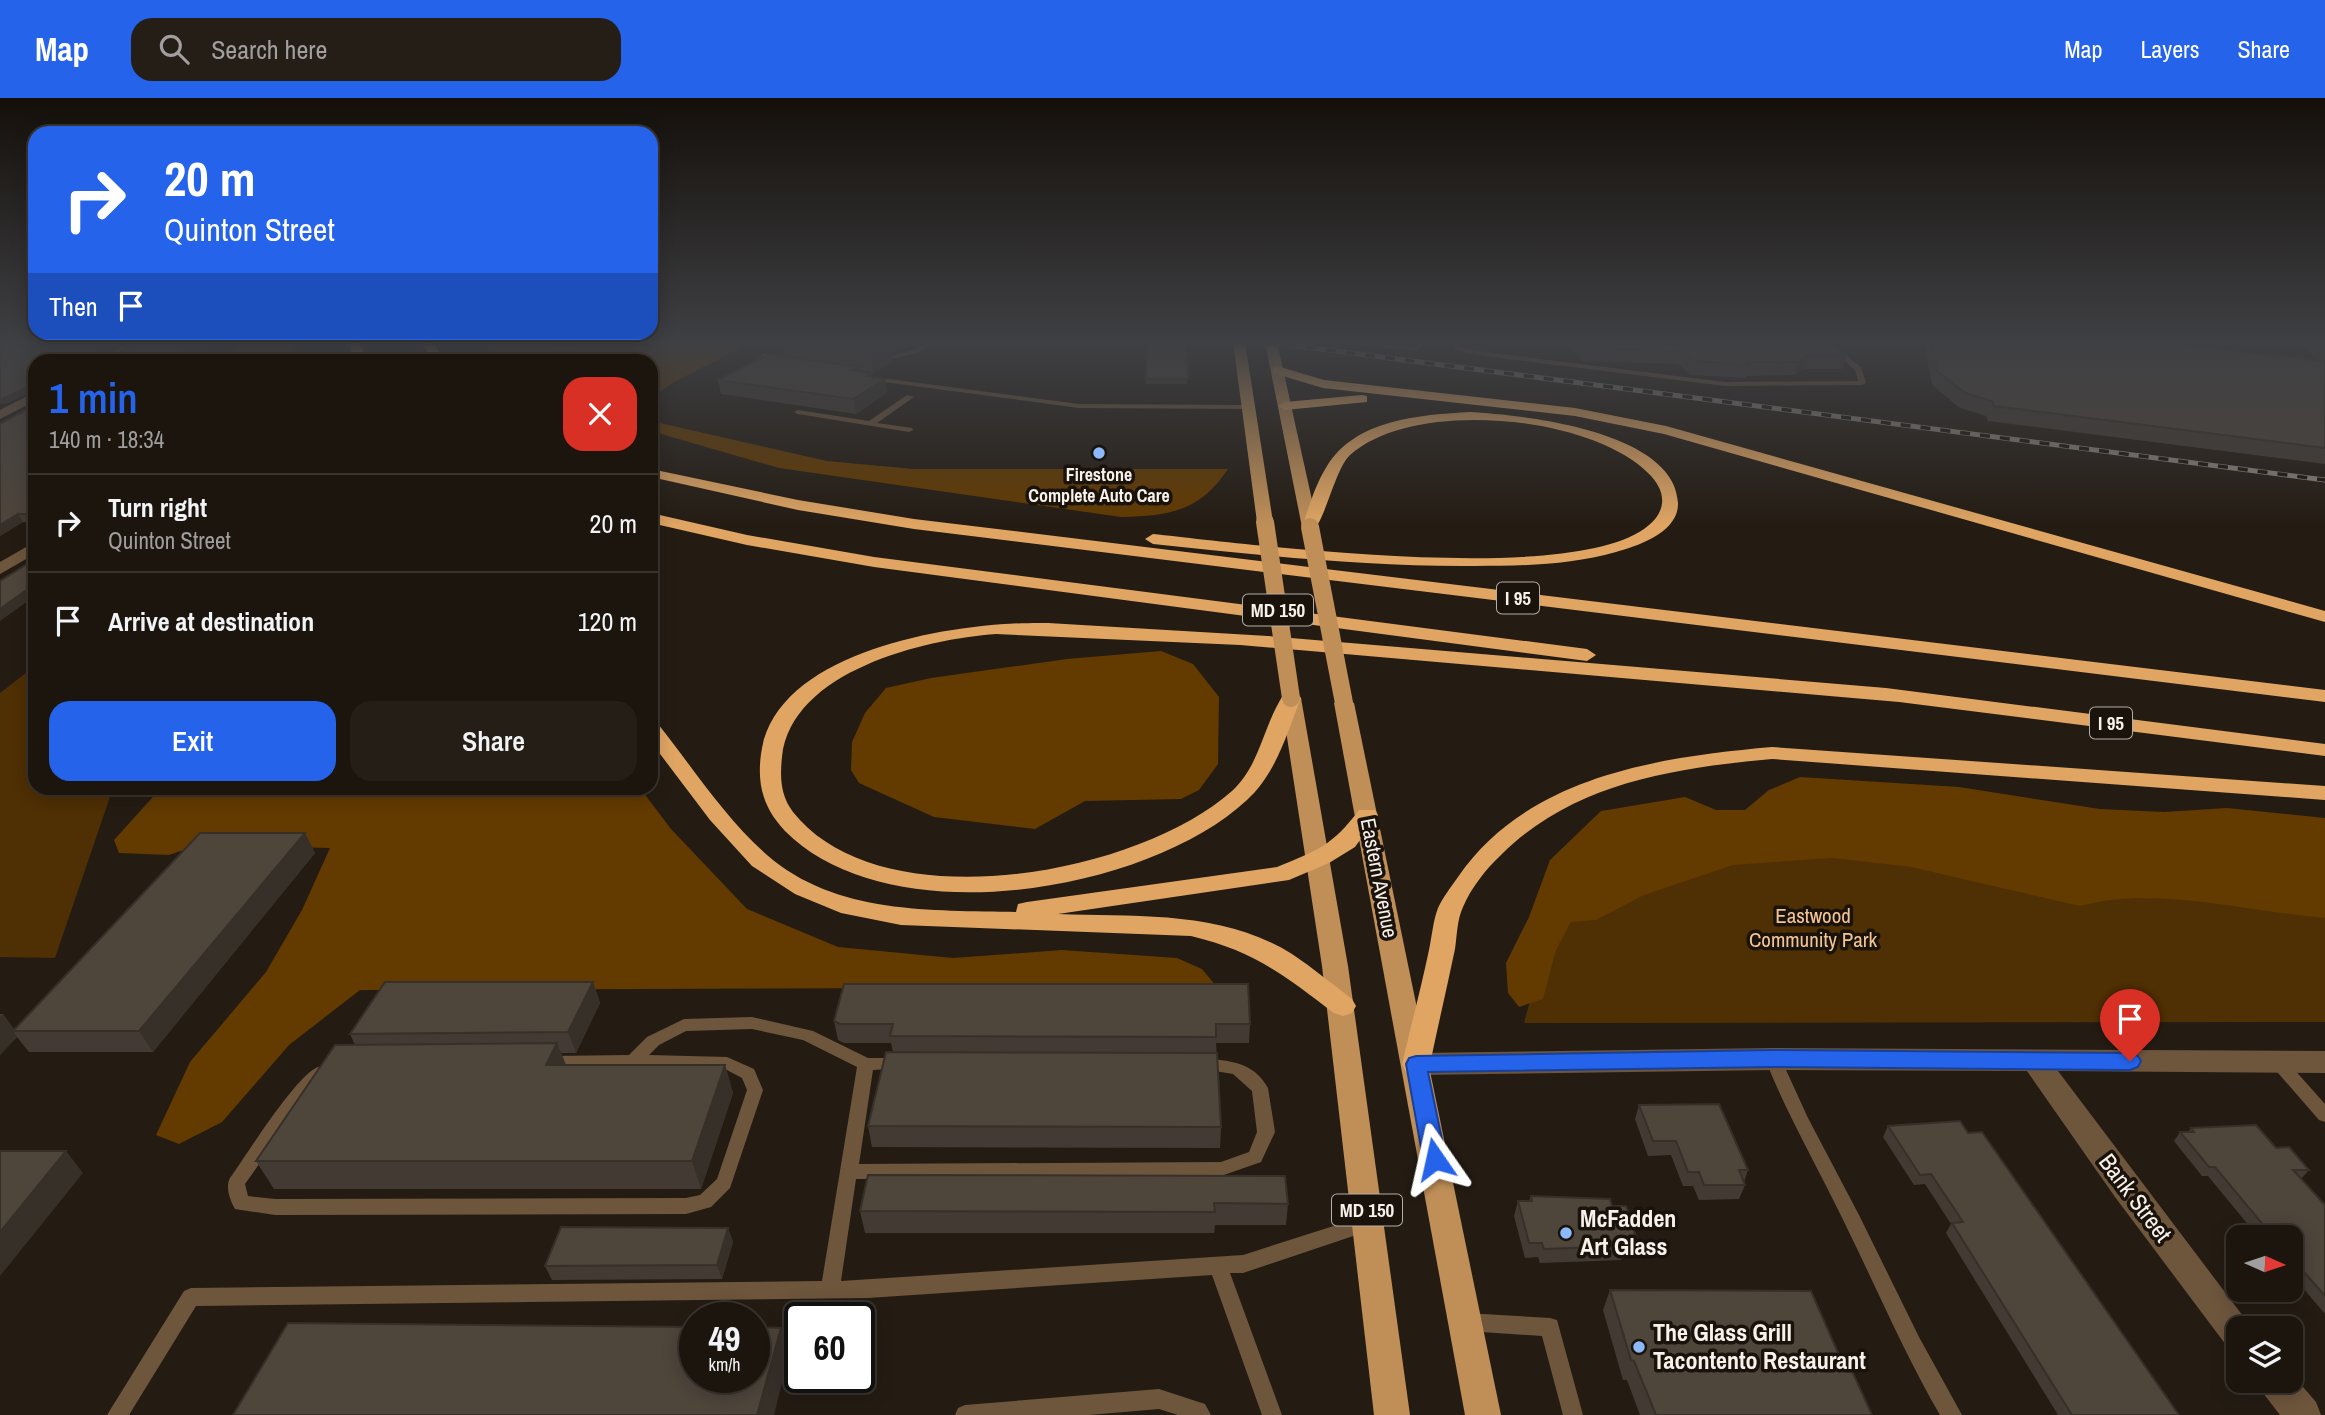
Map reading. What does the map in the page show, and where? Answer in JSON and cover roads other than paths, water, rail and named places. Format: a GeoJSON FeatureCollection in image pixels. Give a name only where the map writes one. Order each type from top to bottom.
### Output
{"type":"FeatureCollection","features":[{"type":"Feature","properties":{"kind":"highway"},"geometry":{"type":"LineString","coordinates":[[1266,407],[1302,403]]}},
{"type":"Feature","properties":{"kind":"highway"},"geometry":{"type":"LineString","coordinates":[[1502,403],[1575,412],[1666,430],[2325,617]]}},
{"type":"Feature","properties":{"kind":"highway"},"geometry":{"type":"LineString","coordinates":[[713,488],[951,518],[1338,558],[1395,561],[1524,560],[1614,548],[1648,534],[1668,516],[1672,497],[1668,483],[1654,467],[1602,439],[1530,421],[1432,419],[1380,431],[1345,451],[1333,467],[1310,527]]}},
{"type":"Feature","properties":{"kind":"highway","name":"I 95"},"geometry":{"type":"LineString","coordinates":[[658,475],[713,488],[914,524],[2325,696]]}},
{"type":"Feature","properties":{"kind":"highway","name":"I 95"},"geometry":{"type":"LineString","coordinates":[[658,521],[747,540],[874,562],[2325,750]]}},
{"type":"Feature","properties":{"kind":"highway"},"geometry":{"type":"LineString","coordinates":[[1291,698],[1262,767],[1241,794],[1202,824],[1151,849],[1087,871],[1028,881],[968,884],[917,881],[877,873],[835,857],[794,830],[772,799],[768,770],[775,738],[794,707],[821,683],[848,666],[887,649],[963,632],[1036,628],[1154,633],[1898,696]]}},
{"type":"Feature","properties":{"kind":"highway"},"geometry":{"type":"LineString","coordinates":[[658,737],[718,815],[760,862],[803,888],[850,907],[901,917],[1191,927],[1237,939],[1282,960],[1343,1006]]}},
{"type":"Feature","properties":{"kind":"highway"},"geometry":{"type":"LineString","coordinates":[[1416,1064],[1452,904],[1479,862],[1516,828],[1560,800],[1614,779],[1666,765],[1715,757],[1772,753],[2325,793]]}},
{"type":"Feature","properties":{"kind":"highway"},"geometry":{"type":"LineString","coordinates":[[959,919],[1229,884],[1281,874],[1321,859],[1346,842],[1367,815]]}},
{"type":"Feature","properties":{"kind":"main road","name":"Eastern Avenue"},"geometry":{"type":"LineString","coordinates":[[1265,403],[1310,527],[1483,1415]]}},
{"type":"Feature","properties":{"kind":"main road","name":"Eastern Avenue"},"geometry":{"type":"LineString","coordinates":[[1267,403],[1265,522],[1291,698],[1321,859],[1343,1006],[1392,1415]]}},
{"type":"Feature","properties":{"kind":"street"},"geometry":{"type":"LineString","coordinates":[[0,415],[21,403]]}},
{"type":"Feature","properties":{"kind":"street"},"geometry":{"type":"LineString","coordinates":[[0,569],[28,551]]}},
{"type":"Feature","properties":{"kind":"street"},"geometry":{"type":"LineString","coordinates":[[1416,1064],[1773,1059],[2325,1062]]}},
{"type":"Feature","properties":{"kind":"street","name":"Bank Street"},"geometry":{"type":"LineString","coordinates":[[2034,1060],[2126,1188],[2226,1318]]}},
{"type":"Feature","properties":{"kind":"street"},"geometry":{"type":"LineString","coordinates":[[2285,1393],[2303,1415]]}},
{"type":"Feature","properties":{"kind":"lane"},"geometry":{"type":"LineString","coordinates":[[870,424],[900,403]]}},
{"type":"Feature","properties":{"kind":"lane"},"geometry":{"type":"LineString","coordinates":[[1060,403],[1079,406],[1266,407]]}},
{"type":"Feature","properties":{"kind":"lane"},"geometry":{"type":"LineString","coordinates":[[797,412],[909,430]]}},
{"type":"Feature","properties":{"kind":"lane"},"geometry":{"type":"LineString","coordinates":[[633,1061],[653,1041],[684,1025],[752,1023],[807,1035],[866,1064],[921,1064]]}},
{"type":"Feature","properties":{"kind":"lane"},"geometry":{"type":"LineString","coordinates":[[1773,1059],[1786,1094],[1901,1322],[1952,1415]]}},
{"type":"Feature","properties":{"kind":"lane"},"geometry":{"type":"LineString","coordinates":[[335,1067],[324,1071],[305,1086],[236,1183],[241,1203],[275,1207],[686,1206],[705,1201],[724,1183],[755,1090],[748,1074],[727,1063],[537,1062]]}},
{"type":"Feature","properties":{"kind":"lane"},"geometry":{"type":"LineString","coordinates":[[2278,1062],[2325,1115]]}},
{"type":"Feature","properties":{"kind":"lane"},"geometry":{"type":"LineString","coordinates":[[830,1289],[866,1064]]}},
{"type":"Feature","properties":{"kind":"lane"},"geometry":{"type":"LineString","coordinates":[[848,1172],[1221,1169],[1255,1157],[1266,1132],[1260,1088],[1237,1068],[1180,1064]]}},
{"type":"Feature","properties":{"kind":"lane"},"geometry":{"type":"LineString","coordinates":[[117,1415],[191,1297],[830,1289],[1218,1266],[1243,1264],[1368,1223]]}},
{"type":"Feature","properties":{"kind":"lane"},"geometry":{"type":"LineString","coordinates":[[1218,1266],[1272,1415]]}},
{"type":"Feature","properties":{"kind":"lane"},"geometry":{"type":"LineString","coordinates":[[1465,1322],[1550,1327],[1573,1415]]}},
{"type":"Feature","properties":{"kind":"lane"},"geometry":{"type":"LineString","coordinates":[[965,1415],[1159,1399],[1198,1411],[1200,1415]]}},
{"type":"Feature","properties":{"kind":"railway"},"geometry":{"type":"LineString","coordinates":[[1738,403],[2325,480]]}},
{"type":"Feature","properties":{"kind":"place","name":"Firestone Complete Auto Care"},"geometry":{"type":"Point","coordinates":[1099,453]}},
{"type":"Feature","properties":{"kind":"place","name":"McFadden Art Glass"},"geometry":{"type":"Point","coordinates":[1566,1233]}},
{"type":"Feature","properties":{"kind":"place","name":"The Glass Grill Tacontento Restaurant"},"geometry":{"type":"Point","coordinates":[1639,1347]}},
{"type":"Feature","properties":{"kind":"park label","name":"Eastwood Community Park"},"geometry":{"type":"Point","coordinates":[1813,928]}}]}
